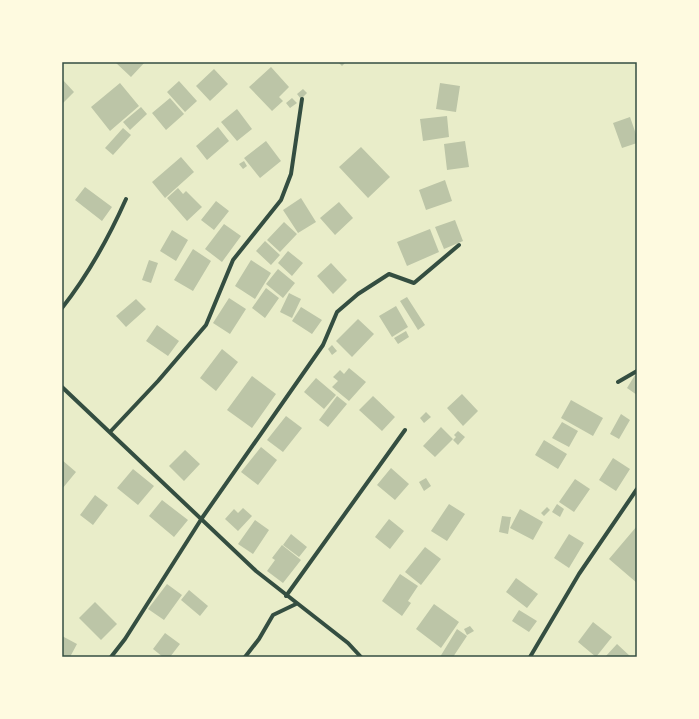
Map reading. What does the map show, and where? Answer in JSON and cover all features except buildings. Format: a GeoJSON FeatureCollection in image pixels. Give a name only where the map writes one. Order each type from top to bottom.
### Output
{"type":"FeatureCollection","features":[{"type":"Feature","properties":{"kind":"street"},"geometry":{"type":"LineString","coordinates":[[110,432],[158,381],[206,326],[233,260],[281,200],[291,174],[302,99]]}},
{"type":"Feature","properties":{"kind":"street"},"geometry":{"type":"LineString","coordinates":[[62,308],[73,295],[114,225],[126,199]]}},
{"type":"Feature","properties":{"kind":"street"},"geometry":{"type":"LineString","coordinates":[[110,657],[125,639],[202,518],[323,345],[337,312],[358,294],[390,274],[414,283],[459,245]]}},
{"type":"Feature","properties":{"kind":"street"},"geometry":{"type":"LineString","coordinates":[[618,382],[637,371]]}},
{"type":"Feature","properties":{"kind":"street"},"geometry":{"type":"LineString","coordinates":[[62,387],[202,518],[256,571],[296,604],[348,642],[361,657]]}},
{"type":"Feature","properties":{"kind":"street"},"geometry":{"type":"LineString","coordinates":[[286,596],[405,430]]}},
{"type":"Feature","properties":{"kind":"street"},"geometry":{"type":"LineString","coordinates":[[530,657],[579,574],[637,489]]}},
{"type":"Feature","properties":{"kind":"street"},"geometry":{"type":"LineString","coordinates":[[245,657],[259,639],[273,615],[296,604]]}}]}
